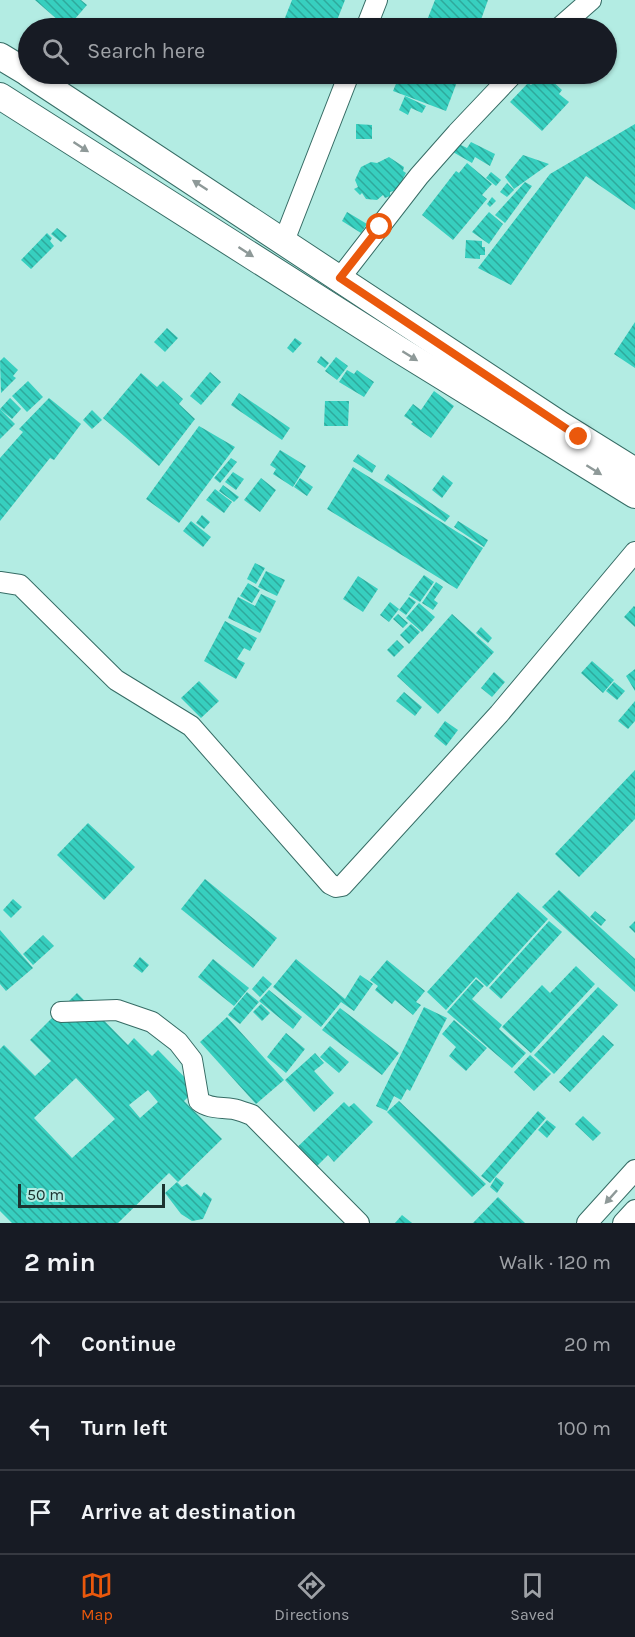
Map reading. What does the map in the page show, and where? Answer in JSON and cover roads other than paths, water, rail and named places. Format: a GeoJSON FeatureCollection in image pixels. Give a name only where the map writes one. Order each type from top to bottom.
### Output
{"type":"FeatureCollection","features":[{"type":"Feature","properties":{"kind":"main road"},"geometry":{"type":"LineString","coordinates":[[0,56],[18,67]]}},
{"type":"Feature","properties":{"kind":"main road"},"geometry":{"type":"LineString","coordinates":[[47,84],[561,426],[635,471]]}},
{"type":"Feature","properties":{"kind":"main road"},"geometry":{"type":"LineString","coordinates":[[0,96],[388,343],[635,495]]}},
{"type":"Feature","properties":{"kind":"street"},"geometry":{"type":"LineString","coordinates":[[370,18],[377,0]]}},
{"type":"Feature","properties":{"kind":"street"},"geometry":{"type":"LineString","coordinates":[[570,18],[591,0]]}},
{"type":"Feature","properties":{"kind":"street"},"geometry":{"type":"LineString","coordinates":[[284,240],[345,84]]}},
{"type":"Feature","properties":{"kind":"street"},"geometry":{"type":"LineString","coordinates":[[340,278],[419,176],[504,84]]}},
{"type":"Feature","properties":{"kind":"street"},"geometry":{"type":"LineString","coordinates":[[0,582],[20,585],[116,680],[191,726],[330,884],[336,887],[342,886],[499,714],[635,552]]}},
{"type":"Feature","properties":{"kind":"street"},"geometry":{"type":"LineString","coordinates":[[61,1012],[117,1010],[152,1022],[178,1042],[192,1060],[199,1101],[204,1105],[235,1109],[252,1115],[359,1223]]}},
{"type":"Feature","properties":{"kind":"street"},"geometry":{"type":"LineString","coordinates":[[587,1223],[635,1170]]}},
{"type":"Feature","properties":{"kind":"street"},"geometry":{"type":"LineString","coordinates":[[623,1223],[635,1210]]}}]}
